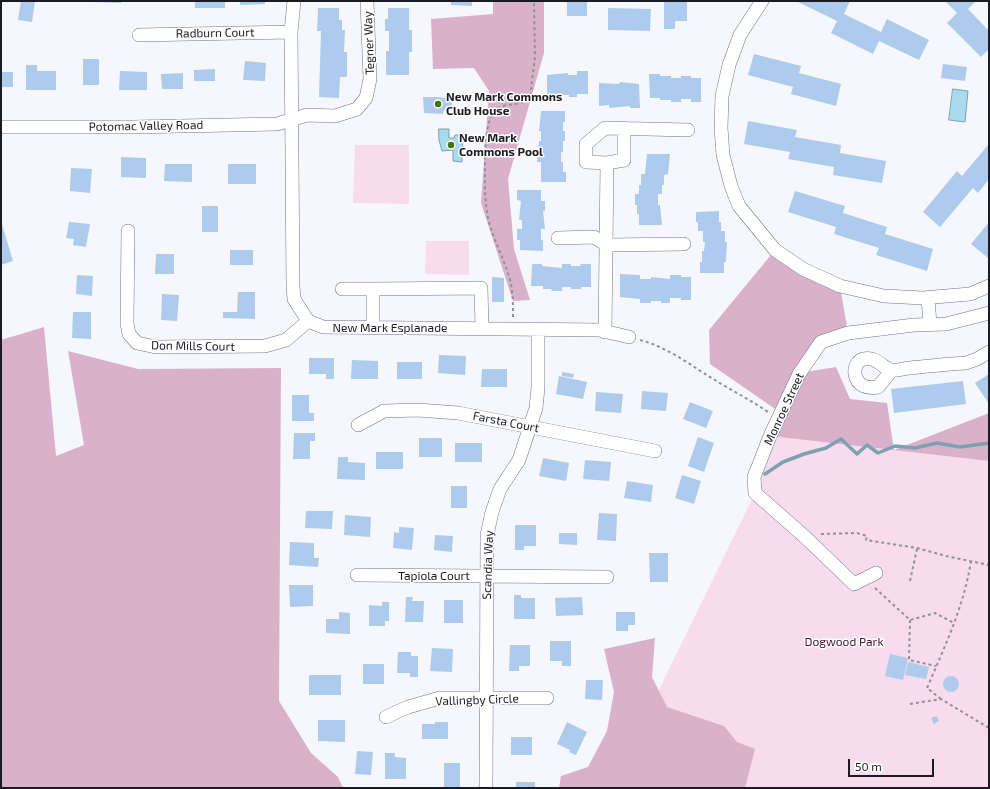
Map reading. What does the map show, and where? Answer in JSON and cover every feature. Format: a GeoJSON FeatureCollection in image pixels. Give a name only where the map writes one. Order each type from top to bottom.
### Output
{"type":"FeatureCollection","features":[{"type":"Feature","properties":{"kind":"street"},"geometry":{"type":"LineString","coordinates":[[294,1],[291,32],[293,286],[294,300],[308,321]]}},
{"type":"Feature","properties":{"kind":"street","name":"Tegner Way"},"geometry":{"type":"LineString","coordinates":[[292,121],[307,115],[335,116],[357,109],[366,98],[370,78],[367,1]]}},
{"type":"Feature","properties":{"kind":"street"},"geometry":{"type":"LineString","coordinates":[[762,1],[740,35],[729,65],[722,96],[721,128],[723,156],[731,186],[739,206],[775,250],[809,272],[840,286],[884,296],[928,298],[970,294],[989,286]]}},
{"type":"Feature","properties":{"kind":"street","name":"Radburn Court"},"geometry":{"type":"LineString","coordinates":[[139,34],[291,32]]}},
{"type":"Feature","properties":{"kind":"street","name":"Potomac Valley Road"},"geometry":{"type":"LineString","coordinates":[[1,127],[277,124],[292,121]]}},
{"type":"Feature","properties":{"kind":"street"},"geometry":{"type":"LineString","coordinates":[[624,128],[624,160],[607,163],[586,162],[586,144],[605,128],[624,128],[688,130]]}},
{"type":"Feature","properties":{"kind":"street"},"geometry":{"type":"LineString","coordinates":[[605,332],[607,163]]}},
{"type":"Feature","properties":{"kind":"street","name":"Don Mills Court"},"geometry":{"type":"LineString","coordinates":[[128,230],[127,323],[129,334],[137,343],[156,348],[265,346],[286,340],[308,321]]}},
{"type":"Feature","properties":{"kind":"street"},"geometry":{"type":"LineString","coordinates":[[558,238],[594,238],[607,245],[684,244]]}},
{"type":"Feature","properties":{"kind":"street"},"geometry":{"type":"LineString","coordinates":[[342,289],[481,288],[482,328]]}},
{"type":"Feature","properties":{"kind":"street"},"geometry":{"type":"LineString","coordinates":[[373,289],[373,328]]}},
{"type":"Feature","properties":{"kind":"street"},"geometry":{"type":"LineString","coordinates":[[928,298],[930,324]]}},
{"type":"Feature","properties":{"kind":"street","name":"Monroe Street"},"geometry":{"type":"LineString","coordinates":[[865,579],[804,536],[755,492],[754,477],[799,374],[821,342],[848,333],[914,325],[946,324],[989,313]]}},
{"type":"Feature","properties":{"kind":"street","name":"New Mark Esplanade"},"geometry":{"type":"LineString","coordinates":[[308,321],[323,327],[599,330],[629,337]]}},
{"type":"Feature","properties":{"kind":"street","name":"Scandia Way"},"geometry":{"type":"LineString","coordinates":[[486,788],[487,534],[492,512],[500,489],[520,460],[536,408],[538,388],[538,329]]}},
{"type":"Feature","properties":{"kind":"street"},"geometry":{"type":"LineString","coordinates":[[892,370],[966,363],[989,352]]}},
{"type":"Feature","properties":{"kind":"street","name":"Farsta Court"},"geometry":{"type":"LineString","coordinates":[[358,425],[384,411],[418,410],[458,413],[655,451]]}},
{"type":"Feature","properties":{"kind":"street","name":"Tapiola Court"},"geometry":{"type":"LineString","coordinates":[[357,575],[607,577]]}},
{"type":"Feature","properties":{"kind":"street","name":"Vallingby Circle"},"geometry":{"type":"LineString","coordinates":[[386,717],[408,707],[440,698],[547,698]]}},
{"type":"Feature","properties":{"kind":"path"},"geometry":{"type":"LineString","coordinates":[[513,329],[513,296],[511,283],[494,240],[488,218],[485,192],[485,147],[492,114],[496,108],[520,104],[527,101],[530,97],[535,58],[534,1]]}},
{"type":"Feature","properties":{"kind":"path"},"geometry":{"type":"LineString","coordinates":[[629,337],[652,343],[676,356],[754,402],[778,420]]}},
{"type":"Feature","properties":{"kind":"path"},"geometry":{"type":"LineString","coordinates":[[804,536],[857,533],[867,536],[866,540],[917,548],[989,565]]}},
{"type":"Feature","properties":{"kind":"path"},"geometry":{"type":"LineString","coordinates":[[910,581],[917,548]]}},
{"type":"Feature","properties":{"kind":"path"},"geometry":{"type":"LineString","coordinates":[[971,561],[969,574],[954,624],[927,688],[941,699],[989,728]]}},
{"type":"Feature","properties":{"kind":"path"},"geometry":{"type":"LineString","coordinates":[[865,579],[910,620],[909,660],[936,666]]}},
{"type":"Feature","properties":{"kind":"path"},"geometry":{"type":"LineString","coordinates":[[910,620],[935,614],[954,624]]}},
{"type":"Feature","properties":{"kind":"path"},"geometry":{"type":"LineString","coordinates":[[910,704],[941,699]]}},
{"type":"Feature","properties":{"kind":"green space"},"geometry":{"type":"Polygon","coordinates":[[[355,145],[409,145],[409,204],[353,203],[355,145]]]}},
{"type":"Feature","properties":{"kind":"green space"},"geometry":{"type":"Polygon","coordinates":[[[426,241],[469,241],[469,275],[425,274],[426,241]]]}},
{"type":"Feature","properties":{"kind":"green space","name":"Dogwood Park"},"geometry":{"type":"Polygon","coordinates":[[[770,436],[989,461],[989,788],[611,788],[755,493],[770,436]]]}},
{"type":"Feature","properties":{"kind":"shaded area"},"geometry":{"type":"Polygon","coordinates":[[[493,1],[544,1],[544,53],[508,179],[514,249],[530,300],[513,301],[481,203],[489,91],[474,68],[433,69],[431,19],[493,14],[493,1]]]}},
{"type":"Feature","properties":{"kind":"shaded area"},"geometry":{"type":"Polygon","coordinates":[[[775,250],[840,286],[848,333],[821,342],[799,373],[836,367],[850,399],[887,403],[894,450],[989,413],[989,461],[770,436],[781,413],[710,364],[709,330],[775,250]]]}},
{"type":"Feature","properties":{"kind":"shaded area"},"geometry":{"type":"Polygon","coordinates":[[[44,327],[56,456],[84,445],[68,351],[138,369],[281,368],[279,701],[311,753],[338,777],[343,788],[1,788],[1,340],[44,327]]]}},
{"type":"Feature","properties":{"kind":"shaded area"},"geometry":{"type":"Polygon","coordinates":[[[655,638],[652,677],[667,707],[724,726],[737,742],[755,749],[745,788],[559,788],[561,776],[588,767],[607,731],[614,692],[604,649],[655,638]]]}},
{"type":"Feature","properties":{"kind":"water"},"geometry":{"type":"Polygon","coordinates":[[[953,89],[968,91],[965,122],[949,120],[953,89]]]}},
{"type":"Feature","properties":{"kind":"water","name":"New Mark Commons Pool"},"geometry":{"type":"Polygon","coordinates":[[[439,129],[449,129],[449,138],[454,138],[455,135],[463,135],[462,162],[453,161],[453,150],[442,151],[439,140],[439,129]]]}},
{"type":"Feature","properties":{"kind":"building"},"geometry":{"type":"Polygon","coordinates":[[[21,1],[35,1],[32,22],[18,20],[21,1]]]}},
{"type":"Feature","properties":{"kind":"building"},"geometry":{"type":"Polygon","coordinates":[[[121,1],[121,3],[92,2],[121,1]]]}},
{"type":"Feature","properties":{"kind":"building"},"geometry":{"type":"Polygon","coordinates":[[[195,1],[225,1],[225,8],[195,8],[195,1]]]}},
{"type":"Feature","properties":{"kind":"building"},"geometry":{"type":"Polygon","coordinates":[[[240,1],[265,1],[265,4],[240,5],[240,1]]]}},
{"type":"Feature","properties":{"kind":"building"},"geometry":{"type":"Polygon","coordinates":[[[451,1],[472,1],[472,6],[451,5],[451,1]]]}},
{"type":"Feature","properties":{"kind":"building"},"geometry":{"type":"Polygon","coordinates":[[[567,1],[587,1],[587,16],[567,16],[567,1]]]}},
{"type":"Feature","properties":{"kind":"building"},"geometry":{"type":"Polygon","coordinates":[[[664,1],[687,1],[687,21],[675,21],[675,29],[664,29],[664,1]]]}},
{"type":"Feature","properties":{"kind":"building"},"geometry":{"type":"Polygon","coordinates":[[[796,1],[850,1],[844,14],[881,32],[887,19],[929,40],[919,60],[879,41],[873,54],[831,33],[837,21],[796,1]]]}},
{"type":"Feature","properties":{"kind":"building"},"geometry":{"type":"Polygon","coordinates":[[[945,1],[976,1],[968,9],[989,31],[989,49],[981,57],[947,23],[957,13],[945,1]]]}},
{"type":"Feature","properties":{"kind":"building"},"geometry":{"type":"Polygon","coordinates":[[[318,8],[339,8],[339,20],[342,20],[342,30],[345,30],[344,52],[347,52],[347,77],[340,77],[339,98],[319,97],[321,31],[317,31],[318,8]]]}},
{"type":"Feature","properties":{"kind":"building"},"geometry":{"type":"Polygon","coordinates":[[[388,8],[409,8],[409,30],[412,30],[412,52],[409,52],[409,75],[386,75],[386,51],[389,51],[389,31],[385,31],[385,19],[388,19],[388,8]]]}},
{"type":"Feature","properties":{"kind":"building"},"geometry":{"type":"Polygon","coordinates":[[[608,8],[651,9],[650,31],[608,30],[608,8]]]}},
{"type":"Feature","properties":{"kind":"building"},"geometry":{"type":"Polygon","coordinates":[[[754,54],[801,66],[799,73],[841,84],[836,106],[791,94],[793,87],[748,75],[754,54]]]}},
{"type":"Feature","properties":{"kind":"building"},"geometry":{"type":"Polygon","coordinates":[[[83,59],[99,59],[99,85],[83,85],[83,59]]]}},
{"type":"Feature","properties":{"kind":"building"},"geometry":{"type":"Polygon","coordinates":[[[245,61],[266,63],[265,81],[243,80],[245,61]]]}},
{"type":"Feature","properties":{"kind":"building"},"geometry":{"type":"Polygon","coordinates":[[[943,64],[967,67],[965,81],[941,78],[943,64]]]}},
{"type":"Feature","properties":{"kind":"building"},"geometry":{"type":"Polygon","coordinates":[[[26,65],[37,65],[37,71],[56,71],[56,90],[26,90],[26,65]]]}},
{"type":"Feature","properties":{"kind":"building"},"geometry":{"type":"Polygon","coordinates":[[[215,69],[215,81],[194,81],[194,70],[215,69]]]}},
{"type":"Feature","properties":{"kind":"building"},"geometry":{"type":"Polygon","coordinates":[[[120,71],[147,72],[147,90],[119,90],[120,71]]]}},
{"type":"Feature","properties":{"kind":"building"},"geometry":{"type":"Polygon","coordinates":[[[577,71],[588,71],[588,94],[577,94],[577,97],[558,95],[558,98],[547,97],[547,75],[568,73],[568,75],[577,75],[577,71]]]}},
{"type":"Feature","properties":{"kind":"building"},"geometry":{"type":"Polygon","coordinates":[[[1,72],[13,72],[13,87],[1,87],[1,72]]]}},
{"type":"Feature","properties":{"kind":"building"},"geometry":{"type":"Polygon","coordinates":[[[183,73],[183,89],[162,89],[161,74],[183,73]]]}},
{"type":"Feature","properties":{"kind":"building"},"geometry":{"type":"Polygon","coordinates":[[[649,74],[671,76],[671,78],[691,76],[691,78],[701,78],[701,102],[691,102],[691,99],[681,99],[681,102],[671,102],[671,100],[650,98],[649,74]]]}},
{"type":"Feature","properties":{"kind":"building"},"geometry":{"type":"Polygon","coordinates":[[[620,82],[639,84],[640,108],[630,108],[630,106],[609,108],[609,105],[599,106],[599,83],[619,84],[620,82]]]}},
{"type":"Feature","properties":{"kind":"building","name":"New Mark Commons Club House"},"geometry":{"type":"Polygon","coordinates":[[[423,97],[452,99],[452,110],[444,110],[443,114],[424,113],[423,97]]]}},
{"type":"Feature","properties":{"kind":"building"},"geometry":{"type":"Polygon","coordinates":[[[541,111],[565,111],[563,131],[565,131],[565,141],[563,141],[561,162],[563,162],[563,172],[566,172],[566,182],[541,182],[541,162],[537,162],[539,141],[541,141],[541,131],[539,131],[541,111]]]}},
{"type":"Feature","properties":{"kind":"building"},"geometry":{"type":"Polygon","coordinates":[[[748,121],[797,130],[795,137],[841,145],[840,153],[886,161],[882,183],[833,175],[834,167],[788,159],[790,152],[744,144],[748,121]]]}},
{"type":"Feature","properties":{"kind":"building"},"geometry":{"type":"Polygon","coordinates":[[[989,144],[989,179],[978,193],[973,188],[940,227],[923,212],[957,171],[962,176],[989,144]]]}},
{"type":"Feature","properties":{"kind":"building"},"geometry":{"type":"Polygon","coordinates":[[[647,154],[670,154],[668,174],[664,175],[662,194],[658,194],[658,205],[660,205],[662,225],[639,225],[639,214],[637,214],[637,205],[635,205],[635,194],[639,194],[641,174],[645,174],[647,154]]]}},
{"type":"Feature","properties":{"kind":"building"},"geometry":{"type":"Polygon","coordinates":[[[121,157],[146,158],[146,178],[121,177],[121,157]]]}},
{"type":"Feature","properties":{"kind":"building"},"geometry":{"type":"Polygon","coordinates":[[[165,164],[192,164],[192,182],[164,181],[165,164]]]}},
{"type":"Feature","properties":{"kind":"building"},"geometry":{"type":"Polygon","coordinates":[[[228,164],[256,164],[256,184],[228,184],[228,164]]]}},
{"type":"Feature","properties":{"kind":"building"},"geometry":{"type":"Polygon","coordinates":[[[71,168],[92,169],[90,193],[70,191],[71,168]]]}},
{"type":"Feature","properties":{"kind":"building"},"geometry":{"type":"Polygon","coordinates":[[[517,190],[541,190],[541,201],[545,201],[545,211],[543,211],[545,229],[541,229],[543,251],[520,250],[520,240],[517,240],[517,229],[522,229],[522,220],[519,220],[521,201],[517,200],[517,190]]]}},
{"type":"Feature","properties":{"kind":"building"},"geometry":{"type":"Polygon","coordinates":[[[795,191],[845,206],[843,213],[887,227],[885,234],[933,249],[927,271],[876,255],[879,248],[834,234],[836,227],[788,212],[795,191]]]}},
{"type":"Feature","properties":{"kind":"building"},"geometry":{"type":"Polygon","coordinates":[[[202,206],[218,206],[218,232],[202,232],[202,206]]]}},
{"type":"Feature","properties":{"kind":"building"},"geometry":{"type":"Polygon","coordinates":[[[719,211],[721,231],[725,231],[725,242],[727,242],[724,273],[700,273],[700,262],[702,262],[702,251],[704,251],[705,242],[703,242],[703,231],[698,231],[696,212],[719,211]]]}},
{"type":"Feature","properties":{"kind":"building"},"geometry":{"type":"Polygon","coordinates":[[[1,221],[13,261],[1,265],[1,221]]]}},
{"type":"Feature","properties":{"kind":"building"},"geometry":{"type":"Polygon","coordinates":[[[69,222],[90,224],[86,247],[73,245],[74,239],[66,238],[69,222]]]}},
{"type":"Feature","properties":{"kind":"building"},"geometry":{"type":"Polygon","coordinates":[[[989,222],[989,259],[971,244],[989,222]]]}},
{"type":"Feature","properties":{"kind":"building"},"geometry":{"type":"Polygon","coordinates":[[[230,250],[253,250],[253,265],[230,265],[230,250]]]}},
{"type":"Feature","properties":{"kind":"building"},"geometry":{"type":"Polygon","coordinates":[[[156,254],[174,254],[174,274],[155,274],[156,254]]]}},
{"type":"Feature","properties":{"kind":"building"},"geometry":{"type":"Polygon","coordinates":[[[532,264],[542,264],[542,266],[562,268],[562,264],[581,266],[580,264],[591,264],[591,287],[571,289],[571,287],[562,287],[562,291],[551,291],[552,289],[543,289],[543,286],[531,286],[532,264]]]}},
{"type":"Feature","properties":{"kind":"building"},"geometry":{"type":"Polygon","coordinates":[[[620,274],[640,275],[640,279],[651,279],[651,277],[670,279],[670,275],[691,277],[691,300],[670,298],[670,303],[651,301],[651,303],[640,303],[640,299],[620,297],[620,274]]]}},
{"type":"Feature","properties":{"kind":"building"},"geometry":{"type":"Polygon","coordinates":[[[77,275],[93,276],[92,296],[76,294],[77,275]]]}},
{"type":"Feature","properties":{"kind":"building"},"geometry":{"type":"Polygon","coordinates":[[[492,277],[504,278],[504,302],[492,302],[492,277]]]}},
{"type":"Feature","properties":{"kind":"building"},"geometry":{"type":"Polygon","coordinates":[[[238,292],[255,292],[255,319],[223,318],[223,312],[237,312],[238,292]]]}},
{"type":"Feature","properties":{"kind":"building"},"geometry":{"type":"Polygon","coordinates":[[[162,294],[179,295],[177,321],[161,320],[162,294]]]}},
{"type":"Feature","properties":{"kind":"building"},"geometry":{"type":"Polygon","coordinates":[[[73,312],[91,312],[91,339],[72,338],[73,312]]]}},
{"type":"Feature","properties":{"kind":"building"},"geometry":{"type":"Polygon","coordinates":[[[439,355],[466,356],[465,375],[438,373],[439,355]]]}},
{"type":"Feature","properties":{"kind":"building"},"geometry":{"type":"Polygon","coordinates":[[[309,358],[334,358],[334,379],[326,379],[326,374],[309,374],[309,358]]]}},
{"type":"Feature","properties":{"kind":"building"},"geometry":{"type":"Polygon","coordinates":[[[352,360],[378,361],[378,379],[351,379],[352,360]]]}},
{"type":"Feature","properties":{"kind":"building"},"geometry":{"type":"Polygon","coordinates":[[[397,362],[422,362],[422,379],[397,379],[397,362]]]}},
{"type":"Feature","properties":{"kind":"building"},"geometry":{"type":"Polygon","coordinates":[[[482,369],[507,369],[507,387],[481,387],[482,369]]]}},
{"type":"Feature","properties":{"kind":"building"},"geometry":{"type":"Polygon","coordinates":[[[562,372],[574,374],[573,378],[562,376],[562,372]]]}},
{"type":"Feature","properties":{"kind":"building"},"geometry":{"type":"Polygon","coordinates":[[[989,374],[989,404],[975,383],[989,374]]]}},
{"type":"Feature","properties":{"kind":"building"},"geometry":{"type":"Polygon","coordinates":[[[559,376],[587,382],[583,399],[556,394],[559,376]]]}},
{"type":"Feature","properties":{"kind":"building"},"geometry":{"type":"Polygon","coordinates":[[[963,381],[966,404],[894,413],[891,389],[963,381]]]}},
{"type":"Feature","properties":{"kind":"building"},"geometry":{"type":"Polygon","coordinates":[[[642,391],[668,393],[666,411],[641,409],[642,391]]]}},
{"type":"Feature","properties":{"kind":"building"},"geometry":{"type":"Polygon","coordinates":[[[596,392],[623,394],[621,413],[595,411],[596,392]]]}},
{"type":"Feature","properties":{"kind":"building"},"geometry":{"type":"Polygon","coordinates":[[[292,395],[309,395],[309,413],[314,413],[314,421],[292,421],[292,395]]]}},
{"type":"Feature","properties":{"kind":"building"},"geometry":{"type":"Polygon","coordinates":[[[690,402],[713,411],[706,428],[683,419],[690,402]]]}},
{"type":"Feature","properties":{"kind":"building"},"geometry":{"type":"Polygon","coordinates":[[[294,433],[315,433],[315,441],[310,441],[310,459],[293,459],[294,433]]]}},
{"type":"Feature","properties":{"kind":"building"},"geometry":{"type":"Polygon","coordinates":[[[698,437],[714,443],[704,472],[688,466],[698,437]]]}},
{"type":"Feature","properties":{"kind":"building"},"geometry":{"type":"Polygon","coordinates":[[[419,438],[442,438],[442,457],[419,457],[419,438]]]}},
{"type":"Feature","properties":{"kind":"building"},"geometry":{"type":"Polygon","coordinates":[[[455,443],[482,443],[482,462],[455,462],[455,443]]]}},
{"type":"Feature","properties":{"kind":"building"},"geometry":{"type":"Polygon","coordinates":[[[376,452],[403,452],[403,469],[376,469],[376,452]]]}},
{"type":"Feature","properties":{"kind":"building"},"geometry":{"type":"Polygon","coordinates":[[[338,457],[348,457],[348,462],[365,463],[365,480],[337,479],[338,457]]]}},
{"type":"Feature","properties":{"kind":"building"},"geometry":{"type":"Polygon","coordinates":[[[543,458],[569,463],[566,481],[539,476],[543,458]]]}},
{"type":"Feature","properties":{"kind":"building"},"geometry":{"type":"Polygon","coordinates":[[[585,460],[611,462],[609,481],[583,479],[585,460]]]}},
{"type":"Feature","properties":{"kind":"building"},"geometry":{"type":"Polygon","coordinates":[[[682,475],[701,481],[694,504],[675,498],[682,475]]]}},
{"type":"Feature","properties":{"kind":"building"},"geometry":{"type":"Polygon","coordinates":[[[627,481],[653,485],[651,502],[624,498],[627,481]]]}},
{"type":"Feature","properties":{"kind":"building"},"geometry":{"type":"Polygon","coordinates":[[[451,486],[467,486],[467,508],[451,508],[451,486]]]}},
{"type":"Feature","properties":{"kind":"building"},"geometry":{"type":"Polygon","coordinates":[[[306,511],[333,511],[332,529],[305,528],[306,511]]]}},
{"type":"Feature","properties":{"kind":"building"},"geometry":{"type":"Polygon","coordinates":[[[599,513],[617,514],[616,541],[597,540],[599,513]]]}},
{"type":"Feature","properties":{"kind":"building"},"geometry":{"type":"Polygon","coordinates":[[[345,515],[371,517],[370,537],[344,535],[345,515]]]}},
{"type":"Feature","properties":{"kind":"building"},"geometry":{"type":"Polygon","coordinates":[[[515,525],[536,525],[536,546],[524,546],[524,550],[515,550],[515,525]]]}},
{"type":"Feature","properties":{"kind":"building"},"geometry":{"type":"Polygon","coordinates":[[[399,527],[414,528],[412,550],[393,548],[394,532],[399,533],[399,527]]]}},
{"type":"Feature","properties":{"kind":"building"},"geometry":{"type":"Polygon","coordinates":[[[559,533],[577,533],[577,545],[559,544],[559,533]]]}},
{"type":"Feature","properties":{"kind":"building"},"geometry":{"type":"Polygon","coordinates":[[[435,535],[453,536],[452,552],[434,550],[435,535]]]}},
{"type":"Feature","properties":{"kind":"building"},"geometry":{"type":"Polygon","coordinates":[[[290,542],[314,543],[314,558],[319,558],[318,567],[289,565],[290,542]]]}},
{"type":"Feature","properties":{"kind":"building"},"geometry":{"type":"Polygon","coordinates":[[[649,553],[668,553],[668,582],[650,582],[649,553]]]}},
{"type":"Feature","properties":{"kind":"building"},"geometry":{"type":"Polygon","coordinates":[[[289,585],[313,585],[313,606],[290,607],[289,585]]]}},
{"type":"Feature","properties":{"kind":"building"},"geometry":{"type":"Polygon","coordinates":[[[514,595],[521,595],[521,598],[535,598],[535,619],[514,619],[514,595]]]}},
{"type":"Feature","properties":{"kind":"building"},"geometry":{"type":"Polygon","coordinates":[[[406,597],[413,597],[412,601],[424,601],[423,622],[405,622],[406,597]]]}},
{"type":"Feature","properties":{"kind":"building"},"geometry":{"type":"Polygon","coordinates":[[[582,597],[583,615],[556,616],[555,598],[582,597]]]}},
{"type":"Feature","properties":{"kind":"building"},"geometry":{"type":"Polygon","coordinates":[[[444,600],[463,600],[463,623],[444,623],[444,600]]]}},
{"type":"Feature","properties":{"kind":"building"},"geometry":{"type":"Polygon","coordinates":[[[382,602],[389,602],[389,621],[385,621],[385,626],[369,626],[369,605],[382,606],[382,602]]]}},
{"type":"Feature","properties":{"kind":"building"},"geometry":{"type":"Polygon","coordinates":[[[339,612],[350,613],[350,634],[326,633],[326,619],[339,619],[339,612]]]}},
{"type":"Feature","properties":{"kind":"building"},"geometry":{"type":"Polygon","coordinates":[[[616,612],[635,612],[635,625],[628,625],[628,631],[616,631],[616,612]]]}},
{"type":"Feature","properties":{"kind":"building"},"geometry":{"type":"Polygon","coordinates":[[[550,641],[571,641],[571,666],[562,666],[562,661],[550,661],[550,641]]]}},
{"type":"Feature","properties":{"kind":"building"},"geometry":{"type":"Polygon","coordinates":[[[510,645],[530,645],[530,666],[519,666],[519,671],[509,671],[510,645]]]}},
{"type":"Feature","properties":{"kind":"building"},"geometry":{"type":"Polygon","coordinates":[[[432,648],[453,649],[452,672],[430,671],[432,648]]]}},
{"type":"Feature","properties":{"kind":"building"},"geometry":{"type":"Polygon","coordinates":[[[398,652],[411,652],[411,656],[418,656],[418,677],[410,677],[410,673],[397,673],[398,652]]]}},
{"type":"Feature","properties":{"kind":"building"},"geometry":{"type":"Polygon","coordinates":[[[890,654],[908,658],[903,680],[885,676],[890,654]]]}},
{"type":"Feature","properties":{"kind":"building"},"geometry":{"type":"Polygon","coordinates":[[[908,662],[929,667],[926,679],[905,675],[908,662]]]}},
{"type":"Feature","properties":{"kind":"building"},"geometry":{"type":"Polygon","coordinates":[[[363,664],[384,664],[384,684],[363,684],[363,664]]]}},
{"type":"Feature","properties":{"kind":"building"},"geometry":{"type":"Polygon","coordinates":[[[309,675],[341,675],[341,695],[309,695],[309,675]]]}},
{"type":"Feature","properties":{"kind":"building"},"geometry":{"type":"Polygon","coordinates":[[[948,676],[954,676],[959,681],[957,690],[954,692],[948,692],[943,687],[943,681],[948,676]]]}},
{"type":"Feature","properties":{"kind":"building"},"geometry":{"type":"Polygon","coordinates":[[[586,680],[603,680],[602,700],[585,699],[586,680]]]}},
{"type":"Feature","properties":{"kind":"building"},"geometry":{"type":"Polygon","coordinates":[[[937,716],[939,721],[934,724],[931,718],[937,716]]]}},
{"type":"Feature","properties":{"kind":"building"},"geometry":{"type":"Polygon","coordinates":[[[318,720],[345,720],[345,742],[318,741],[318,720]]]}},
{"type":"Feature","properties":{"kind":"building"},"geometry":{"type":"Polygon","coordinates":[[[435,722],[448,722],[448,739],[422,739],[422,724],[435,724],[435,722]]]}},
{"type":"Feature","properties":{"kind":"building"},"geometry":{"type":"Polygon","coordinates":[[[567,722],[587,732],[576,755],[569,752],[570,750],[557,744],[567,722]]]}},
{"type":"Feature","properties":{"kind":"building"},"geometry":{"type":"Polygon","coordinates":[[[511,737],[532,737],[532,755],[511,755],[511,737]]]}},
{"type":"Feature","properties":{"kind":"building"},"geometry":{"type":"Polygon","coordinates":[[[357,751],[373,752],[371,775],[355,774],[357,751]]]}},
{"type":"Feature","properties":{"kind":"building"},"geometry":{"type":"Polygon","coordinates":[[[385,753],[395,753],[395,757],[406,758],[406,779],[385,779],[385,753]]]}},
{"type":"Feature","properties":{"kind":"building"},"geometry":{"type":"Polygon","coordinates":[[[444,763],[460,763],[460,787],[444,787],[444,763]]]}},
{"type":"Feature","properties":{"kind":"building"},"geometry":{"type":"Polygon","coordinates":[[[516,782],[535,782],[535,788],[516,788],[516,782]]]}},
{"type":"Feature","properties":{"kind":"waterway"},"geometry":{"type":"LineString","coordinates":[[765,474],[783,462],[826,448],[841,439],[857,454],[867,445],[878,453],[895,446],[915,448],[937,443],[960,447],[989,443]]}},
{"type":"Feature","properties":{"kind":"place","name":"New Mark Commons Club House"},"geometry":{"type":"Point","coordinates":[438,104]}},
{"type":"Feature","properties":{"kind":"place","name":"New Mark Commons Pool"},"geometry":{"type":"Point","coordinates":[451,145]}}]}
